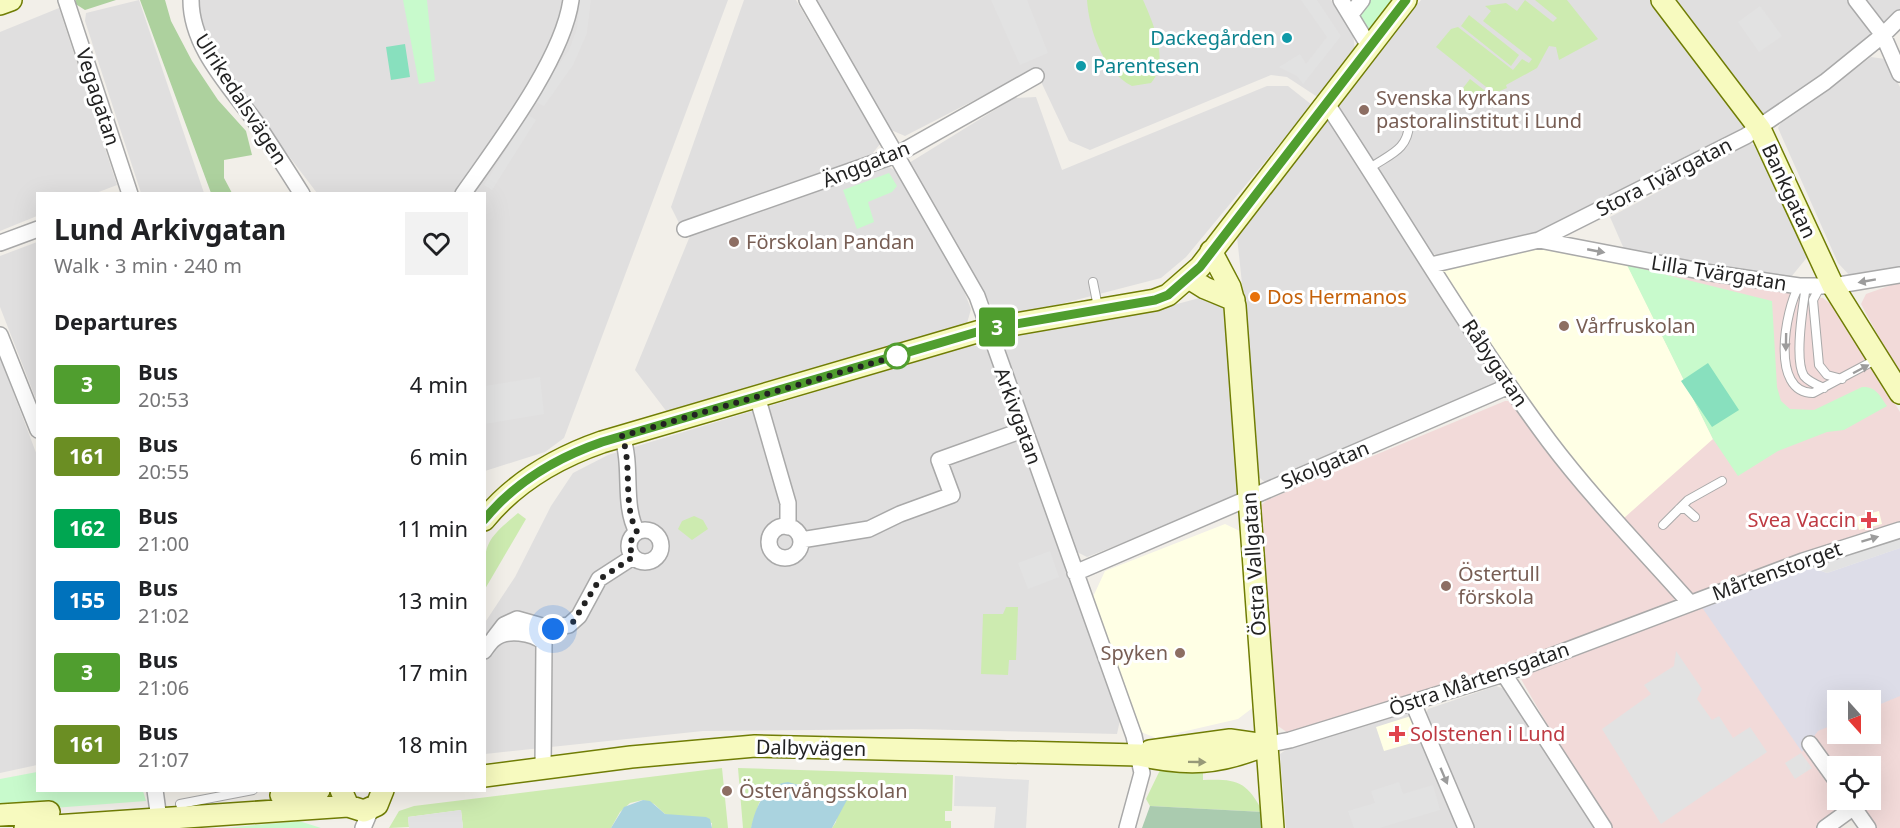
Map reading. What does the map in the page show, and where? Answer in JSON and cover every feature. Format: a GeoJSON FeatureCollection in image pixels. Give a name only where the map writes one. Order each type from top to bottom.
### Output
{"type":"FeatureCollection","features":[{"type":"Feature","properties":{"kind":"street"},"geometry":{"type":"LineString","coordinates":[[0,4],[11,0]]}},
{"type":"Feature","properties":{"kind":"street","name":"Vegagatan"},"geometry":{"type":"LineString","coordinates":[[66,0],[129,192]]}},
{"type":"Feature","properties":{"kind":"street","name":"Ulrikedalsvägen"},"geometry":{"type":"LineString","coordinates":[[191,0],[191,15],[199,38],[212,62],[301,192]]}},
{"type":"Feature","properties":{"kind":"street"},"geometry":{"type":"LineString","coordinates":[[464,192],[542,75],[567,25],[571,0]]}},
{"type":"Feature","properties":{"kind":"street","name":"Arkivgatan"},"geometry":{"type":"LineString","coordinates":[[807,0],[977,296],[1139,755],[1141,784],[1127,828]]}},
{"type":"Feature","properties":{"kind":"street"},"geometry":{"type":"LineString","coordinates":[[1341,0],[1370,46]]}},
{"type":"Feature","properties":{"kind":"street"},"geometry":{"type":"LineString","coordinates":[[1350,14],[1362,0]]}},
{"type":"Feature","properties":{"kind":"street"},"geometry":{"type":"LineString","coordinates":[[487,511],[537,472],[578,451],[622,436],[987,329],[1099,311],[1155,300],[1168,295],[1189,278],[1211,251],[1406,0]]}},
{"type":"Feature","properties":{"kind":"street","name":"Bankgatan"},"geometry":{"type":"LineString","coordinates":[[1662,0],[1760,129],[1815,286],[1879,358],[1900,393]]}},
{"type":"Feature","properties":{"kind":"street"},"geometry":{"type":"LineString","coordinates":[[1857,0],[1883,35],[1900,74]]}},
{"type":"Feature","properties":{"kind":"street","name":"Stora Tvärgatan"},"geometry":{"type":"LineString","coordinates":[[1431,265],[1539,240],[1760,129],[1825,82],[1883,35],[1900,18]]}},
{"type":"Feature","properties":{"kind":"street","name":"Änggatan"},"geometry":{"type":"LineString","coordinates":[[685,229],[896,155],[1036,76]]}},
{"type":"Feature","properties":{"kind":"street","name":"Råbygatan"},"geometry":{"type":"LineString","coordinates":[[1327,104],[1509,386],[1575,474],[1641,543],[1689,603]]}},
{"type":"Feature","properties":{"kind":"street"},"geometry":{"type":"LineString","coordinates":[[0,243],[36,230]]}},
{"type":"Feature","properties":{"kind":"street","name":"Lilla Tvärgatan"},"geometry":{"type":"LineString","coordinates":[[1539,240],[1705,272],[1815,286],[1900,275]]}},
{"type":"Feature","properties":{"kind":"street","name":"Östra Vallgatan"},"geometry":{"type":"LineString","coordinates":[[1211,251],[1221,267],[1234,300],[1265,745],[1273,828]]}},
{"type":"Feature","properties":{"kind":"street"},"geometry":{"type":"LineString","coordinates":[[1189,278],[1205,288],[1234,300]]}},
{"type":"Feature","properties":{"kind":"street"},"geometry":{"type":"LineString","coordinates":[[0,335],[36,425]]}},
{"type":"Feature","properties":{"kind":"street","name":"Skolgatan"},"geometry":{"type":"LineString","coordinates":[[1075,573],[1509,386]]}},
{"type":"Feature","properties":{"kind":"street"},"geometry":{"type":"LineString","coordinates":[[757,396],[788,503],[788,527]]}},
{"type":"Feature","properties":{"kind":"street"},"geometry":{"type":"LineString","coordinates":[[801,540],[869,529],[900,514],[952,495],[939,460],[1023,430]]}},
{"type":"Feature","properties":{"kind":"street"},"geometry":{"type":"LineString","coordinates":[[622,436],[629,459],[630,519],[637,532]]}},
{"type":"Feature","properties":{"kind":"street"},"geometry":{"type":"LineString","coordinates":[[779,527],[788,527],[795,529],[801,540],[800,549],[792,557],[776,556],[770,546],[771,535],[779,527]]}},
{"type":"Feature","properties":{"kind":"street"},"geometry":{"type":"LineString","coordinates":[[645,530],[656,533],[662,548],[651,561],[640,562],[633,557],[629,544],[637,532],[645,530]]}},
{"type":"Feature","properties":{"kind":"street","name":"Mårtenstorget"},"geometry":{"type":"LineString","coordinates":[[1689,603],[1803,561],[1900,530]]}},
{"type":"Feature","properties":{"kind":"street"},"geometry":{"type":"LineString","coordinates":[[486,648],[504,625],[517,619],[549,628],[569,625],[579,616],[600,579],[633,557]]}},
{"type":"Feature","properties":{"kind":"street","name":"Östra Mårtensgatan"},"geometry":{"type":"LineString","coordinates":[[1265,745],[1290,740],[1504,674],[1689,603]]}},
{"type":"Feature","properties":{"kind":"street"},"geometry":{"type":"LineString","coordinates":[[494,638],[515,633],[531,635],[542,640],[545,646],[543,769]]}},
{"type":"Feature","properties":{"kind":"street"},"geometry":{"type":"LineString","coordinates":[[1504,674],[1604,828]]}},
{"type":"Feature","properties":{"kind":"street"},"geometry":{"type":"LineString","coordinates":[[1413,703],[1466,828]]}},
{"type":"Feature","properties":{"kind":"street","name":"Dalbyvägen"},"geometry":{"type":"LineString","coordinates":[[486,776],[631,757],[755,746],[1139,755],[1158,748],[1230,740],[1265,745]]}},
{"type":"Feature","properties":{"kind":"street"},"geometry":{"type":"LineString","coordinates":[[1810,744],[1827,768]]}},
{"type":"Feature","properties":{"kind":"street"},"geometry":{"type":"LineString","coordinates":[[0,815],[180,804],[299,792]]}},
{"type":"Feature","properties":{"kind":"street"},"geometry":{"type":"LineString","coordinates":[[25,828],[157,805],[366,805]]}},
{"type":"Feature","properties":{"kind":"street"},"geometry":{"type":"LineString","coordinates":[[1825,828],[1844,810]]}},
{"type":"Feature","properties":{"kind":"street"},"geometry":{"type":"LineString","coordinates":[[1856,810],[1868,828]]}},
{"type":"Feature","properties":{"kind":"lane"},"geometry":{"type":"LineString","coordinates":[[1370,168],[1405,144],[1409,138],[1409,124]]}},
{"type":"Feature","properties":{"kind":"lane"},"geometry":{"type":"LineString","coordinates":[[1093,282],[1099,311]]}},
{"type":"Feature","properties":{"kind":"lane"},"geometry":{"type":"LineString","coordinates":[[1815,286],[1813,300],[1819,365],[1827,375],[1842,379]]}},
{"type":"Feature","properties":{"kind":"lane"},"geometry":{"type":"LineString","coordinates":[[1815,286],[1800,318],[1802,370],[1809,381],[1824,388]]}},
{"type":"Feature","properties":{"kind":"lane"},"geometry":{"type":"LineString","coordinates":[[1815,286],[1787,317],[1788,378],[1796,389],[1803,393],[1813,393],[1879,358]]}},
{"type":"Feature","properties":{"kind":"lane"},"geometry":{"type":"LineString","coordinates":[[1663,525],[1678,509],[1722,481]]}},
{"type":"Feature","properties":{"kind":"lane"},"geometry":{"type":"LineString","coordinates":[[1678,509],[1686,509],[1695,517]]}},
{"type":"Feature","properties":{"kind":"lane"},"geometry":{"type":"LineString","coordinates":[[180,804],[243,792]]}},
{"type":"Feature","properties":{"kind":"shaded area"},"geometry":{"type":"Polygon","coordinates":[[[139,0],[204,192],[141,192],[85,21],[86,13],[139,0]]]}},
{"type":"Feature","properties":{"kind":"shaded area"},"geometry":{"type":"Polygon","coordinates":[[[183,0],[728,0],[564,438],[545,452],[486,471],[486,192],[316,192],[226,74],[213,43],[183,0]]]}},
{"type":"Feature","properties":{"kind":"shaded area"},"geometry":{"type":"Polygon","coordinates":[[[580,0],[591,0],[587,33],[573,65],[544,106],[534,101],[569,50],[577,28],[580,0]]]}},
{"type":"Feature","properties":{"kind":"shaded area"},"geometry":{"type":"Polygon","coordinates":[[[744,0],[796,0],[880,144],[869,158],[679,223],[671,207],[744,0]]]}},
{"type":"Feature","properties":{"kind":"shaded area"},"geometry":{"type":"Polygon","coordinates":[[[814,0],[1331,0],[1353,34],[1355,50],[1319,98],[1287,77],[1271,75],[1090,150],[1069,141],[1035,69],[905,136],[891,130],[814,0]]]}},
{"type":"Feature","properties":{"kind":"shaded area"},"geometry":{"type":"Polygon","coordinates":[[[991,0],[1027,0],[1048,53],[1020,65],[991,0]]]}},
{"type":"Feature","properties":{"kind":"shaded area"},"geometry":{"type":"Polygon","coordinates":[[[1301,0],[1317,0],[1341,36],[1303,84],[1297,76],[1279,67],[1300,54],[1306,64],[1327,37],[1301,0]]]}},
{"type":"Feature","properties":{"kind":"shaded area"},"geometry":{"type":"Polygon","coordinates":[[[1421,0],[1651,0],[1745,121],[1743,135],[1554,230],[1444,256],[1428,253],[1337,108],[1421,0]]]}},
{"type":"Feature","properties":{"kind":"shaded area"},"geometry":{"type":"Polygon","coordinates":[[[1671,0],[1848,0],[1875,36],[1771,116],[1759,115],[1671,0]]]}},
{"type":"Feature","properties":{"kind":"shaded area"},"geometry":{"type":"Polygon","coordinates":[[[1860,0],[1900,0],[1900,13],[1886,28],[1860,0]]]}},
{"type":"Feature","properties":{"kind":"shaded area"},"geometry":{"type":"Polygon","coordinates":[[[1760,6],[1782,36],[1759,52],[1738,22],[1760,6]]]}},
{"type":"Feature","properties":{"kind":"shaded area"},"geometry":{"type":"Polygon","coordinates":[[[59,8],[117,185],[99,192],[36,192],[36,216],[0,231],[0,32],[59,8]]]}},
{"type":"Feature","properties":{"kind":"shaded area"},"geometry":{"type":"Polygon","coordinates":[[[1871,57],[1885,59],[1900,87],[1900,268],[1851,277],[1838,263],[1778,128],[1781,122],[1871,57]]]}},
{"type":"Feature","properties":{"kind":"shaded area"},"geometry":{"type":"Polygon","coordinates":[[[1267,86],[1288,86],[1312,105],[1186,257],[1161,278],[1014,316],[993,309],[909,163],[1014,98],[1036,97],[1062,170],[1267,86]]]}},
{"type":"Feature","properties":{"kind":"shaded area"},"geometry":{"type":"Polygon","coordinates":[[[528,115],[536,120],[492,190],[484,185],[528,115]]]}},
{"type":"Feature","properties":{"kind":"shaded area"},"geometry":{"type":"Polygon","coordinates":[[[1332,118],[1498,379],[1492,389],[1266,483],[1256,475],[1236,227],[1323,119],[1332,118]]]}},
{"type":"Feature","properties":{"kind":"shaded area"},"geometry":{"type":"Polygon","coordinates":[[[1749,144],[1759,145],[1809,255],[1791,277],[1666,261],[1624,249],[1610,217],[1749,144]]]}},
{"type":"Feature","properties":{"kind":"shaded area"},"geometry":{"type":"Polygon","coordinates":[[[889,167],[898,172],[955,268],[971,309],[966,327],[670,416],[635,370],[692,231],[889,167]]]}},
{"type":"Feature","properties":{"kind":"shaded area","name":"Vårfruskolan"},"geometry":{"type":"Polygon","coordinates":[[[1539,240],[1623,256],[1713,439],[1624,518],[1616,522],[1590,492],[1431,265],[1539,240]]]}},
{"type":"Feature","properties":{"kind":"shaded area"},"geometry":{"type":"Polygon","coordinates":[[[36,242],[36,399],[0,307],[0,256],[36,242]]]}},
{"type":"Feature","properties":{"kind":"shaded area"},"geometry":{"type":"Polygon","coordinates":[[[1538,249],[1823,298],[1838,310],[1900,412],[1900,525],[1689,600],[1570,460],[1538,249]]]}},
{"type":"Feature","properties":{"kind":"shaded area"},"geometry":{"type":"Polygon","coordinates":[[[1900,282],[1900,376],[1861,304],[1866,294],[1900,282]]]}},
{"type":"Feature","properties":{"kind":"shaded area"},"geometry":{"type":"Polygon","coordinates":[[[1203,297],[1227,307],[1243,487],[1232,500],[1087,557],[1077,552],[1001,341],[1011,329],[1166,307],[1203,297]]]}},
{"type":"Feature","properties":{"kind":"shaded area"},"geometry":{"type":"Polygon","coordinates":[[[970,345],[987,348],[1120,720],[1117,734],[913,729],[703,731],[486,754],[486,621],[515,577],[551,506],[573,473],[608,455],[970,345]]]}},
{"type":"Feature","properties":{"kind":"shaded area"},"geometry":{"type":"Polygon","coordinates":[[[0,357],[36,453],[36,765],[0,773],[0,357]]]}},
{"type":"Feature","properties":{"kind":"shaded area"},"geometry":{"type":"Polygon","coordinates":[[[540,377],[544,414],[486,424],[486,386],[540,377]]]}},
{"type":"Feature","properties":{"kind":"shaded area"},"geometry":{"type":"Polygon","coordinates":[[[1505,401],[1515,401],[1675,597],[1673,606],[1497,672],[1288,733],[1278,726],[1260,506],[1267,500],[1505,401]]]}},
{"type":"Feature","properties":{"kind":"shaded area","name":"Svea Vaccin"},"geometry":{"type":"Polygon","coordinates":[[[1879,511],[1882,524],[1859,530],[1856,517],[1879,511]]]}},
{"type":"Feature","properties":{"kind":"shaded area","name":"Spyken"},"geometry":{"type":"Polygon","coordinates":[[[1225,524],[1240,531],[1255,706],[1238,719],[1156,738],[1136,730],[1092,599],[1105,571],[1225,524]]]}},
{"type":"Feature","properties":{"kind":"shaded area"},"geometry":{"type":"Polygon","coordinates":[[[1900,537],[1900,548],[1827,573],[1810,567],[1900,537]]]}},
{"type":"Feature","properties":{"kind":"shaded area"},"geometry":{"type":"Polygon","coordinates":[[[1900,548],[1900,696],[1881,704],[1881,690],[1827,690],[1827,727],[1818,731],[1802,752],[1701,606],[1810,567],[1827,573],[1900,548]]]}},
{"type":"Feature","properties":{"kind":"shaded area"},"geometry":{"type":"Polygon","coordinates":[[[1050,551],[1059,577],[1028,589],[1018,563],[1050,551]]]}},
{"type":"Feature","properties":{"kind":"shaded area"},"geometry":{"type":"Polygon","coordinates":[[[1698,603],[1707,605],[1827,779],[1827,810],[1840,810],[1819,828],[1607,828],[1521,679],[1530,669],[1698,603]]]}},
{"type":"Feature","properties":{"kind":"shaded area"},"geometry":{"type":"Polygon","coordinates":[[[1676,651],[1702,689],[1697,699],[1712,720],[1719,716],[1733,738],[1750,727],[1767,752],[1661,824],[1602,729],[1651,694],[1644,685],[1674,666],[1676,651]]]}},
{"type":"Feature","properties":{"kind":"shaded area"},"geometry":{"type":"Polygon","coordinates":[[[1900,668],[1900,828],[1875,828],[1862,810],[1881,810],[1881,756],[1827,756],[1827,760],[1801,723],[1801,708],[1827,697],[1827,744],[1881,744],[1881,690],[1846,690],[1900,668]]]}},
{"type":"Feature","properties":{"kind":"shaded area"},"geometry":{"type":"Polygon","coordinates":[[[1496,686],[1510,691],[1595,828],[1470,828],[1424,719],[1428,709],[1496,686]]]}},
{"type":"Feature","properties":{"kind":"shaded area"},"geometry":{"type":"Polygon","coordinates":[[[1409,711],[1459,828],[1286,828],[1280,754],[1293,745],[1409,711]]]}},
{"type":"Feature","properties":{"kind":"shaded area","name":"Solstenen i Lund"},"geometry":{"type":"Polygon","coordinates":[[[1411,716],[1419,741],[1384,751],[1376,727],[1411,716]]]}},
{"type":"Feature","properties":{"kind":"shaded area"},"geometry":{"type":"Polygon","coordinates":[[[1801,753],[1812,768],[1795,779],[1785,763],[1801,753]]]}},
{"type":"Feature","properties":{"kind":"shaded area"},"geometry":{"type":"Polygon","coordinates":[[[955,776],[1029,780],[1026,828],[994,828],[996,807],[954,806],[955,776]]]}},
{"type":"Feature","properties":{"kind":"shaded area"},"geometry":{"type":"Polygon","coordinates":[[[1399,782],[1403,794],[1433,785],[1440,810],[1379,828],[1354,828],[1348,811],[1375,803],[1371,791],[1399,782]]]}},
{"type":"Feature","properties":{"kind":"shaded area"},"geometry":{"type":"Polygon","coordinates":[[[1150,806],[1263,812],[1264,828],[1142,828],[1150,806]]]}},
{"type":"Feature","properties":{"kind":"shaded area"},"geometry":{"type":"Polygon","coordinates":[[[461,810],[463,828],[409,828],[408,817],[461,810]]]}},
{"type":"Feature","properties":{"kind":"green space"},"geometry":{"type":"Polygon","coordinates":[[[76,0],[116,0],[85,10],[74,3],[76,0]]]}},
{"type":"Feature","properties":{"kind":"green space"},"geometry":{"type":"Polygon","coordinates":[[[140,0],[165,0],[171,21],[192,61],[218,100],[246,131],[252,155],[224,160],[224,178],[231,192],[211,192],[140,0]]]}},
{"type":"Feature","properties":{"kind":"green space"},"geometry":{"type":"Polygon","coordinates":[[[403,0],[427,0],[435,81],[419,84],[403,0]]]}},
{"type":"Feature","properties":{"kind":"green space"},"geometry":{"type":"Polygon","coordinates":[[[1087,0],[1143,0],[1158,42],[1159,64],[1157,74],[1151,83],[1132,86],[1113,70],[1099,49],[1094,36],[1087,0]]]}},
{"type":"Feature","properties":{"kind":"green space"},"geometry":{"type":"Polygon","coordinates":[[[1362,0],[1406,0],[1369,46],[1351,14],[1362,0]]]}},
{"type":"Feature","properties":{"kind":"green space"},"geometry":{"type":"Polygon","coordinates":[[[1525,0],[1553,22],[1557,18],[1535,0],[1567,0],[1598,39],[1559,60],[1556,47],[1549,46],[1537,68],[1506,85],[1507,88],[1466,105],[1456,97],[1470,79],[1488,93],[1490,90],[1436,47],[1451,29],[1458,27],[1513,70],[1522,59],[1529,63],[1532,59],[1483,21],[1491,11],[1485,6],[1506,3],[1517,11],[1525,0]]]}},
{"type":"Feature","properties":{"kind":"green space"},"geometry":{"type":"Polygon","coordinates":[[[1469,15],[1519,55],[1511,66],[1461,26],[1469,15]]]}},
{"type":"Feature","properties":{"kind":"green space"},"geometry":{"type":"Polygon","coordinates":[[[405,44],[410,77],[391,80],[386,47],[405,44]]]}},
{"type":"Feature","properties":{"kind":"green space"},"geometry":{"type":"Polygon","coordinates":[[[889,173],[897,186],[892,192],[868,202],[874,222],[857,229],[843,190],[889,173]]]}},
{"type":"Feature","properties":{"kind":"green space"},"geometry":{"type":"Polygon","coordinates":[[[1627,265],[1772,301],[1777,387],[1781,401],[1790,409],[1814,410],[1862,387],[1874,390],[1887,406],[1844,430],[1827,432],[1778,451],[1738,476],[1713,439],[1627,265]]]}},
{"type":"Feature","properties":{"kind":"green space"},"geometry":{"type":"Polygon","coordinates":[[[1708,363],[1739,410],[1712,427],[1681,381],[1708,363]]]}},
{"type":"Feature","properties":{"kind":"green space"},"geometry":{"type":"Polygon","coordinates":[[[518,513],[526,519],[486,587],[486,553],[488,545],[498,531],[518,513]]]}},
{"type":"Feature","properties":{"kind":"green space"},"geometry":{"type":"Polygon","coordinates":[[[694,516],[703,520],[708,529],[692,540],[678,529],[682,521],[694,516]]]}},
{"type":"Feature","properties":{"kind":"green space"},"geometry":{"type":"Polygon","coordinates":[[[1006,607],[1018,607],[1016,660],[1009,660],[1008,675],[981,674],[983,614],[1003,614],[1006,607]]]}},
{"type":"Feature","properties":{"kind":"green space"},"geometry":{"type":"Polygon","coordinates":[[[722,768],[728,828],[712,828],[712,823],[665,814],[654,804],[643,800],[630,803],[620,812],[611,828],[463,828],[461,810],[408,817],[409,827],[389,828],[399,811],[414,806],[722,768]]]}},
{"type":"Feature","properties":{"kind":"green space"},"geometry":{"type":"Polygon","coordinates":[[[738,768],[953,775],[952,811],[945,811],[945,821],[951,821],[951,828],[832,828],[836,822],[843,786],[819,791],[797,784],[770,789],[759,803],[751,828],[743,828],[738,768]]]}},
{"type":"Feature","properties":{"kind":"green space"},"geometry":{"type":"Polygon","coordinates":[[[1161,768],[1203,769],[1203,780],[1225,780],[1240,784],[1251,794],[1263,812],[1150,806],[1146,799],[1161,768]]]}},
{"type":"Feature","properties":{"kind":"green space"},"geometry":{"type":"Polygon","coordinates":[[[36,772],[36,792],[143,792],[146,801],[0,812],[0,779],[36,772]]]}},
{"type":"Feature","properties":{"kind":"green space"},"geometry":{"type":"Polygon","coordinates":[[[299,821],[321,828],[226,828],[299,821]]]}},
{"type":"Feature","properties":{"kind":"water"},"geometry":{"type":"Polygon","coordinates":[[[788,782],[819,791],[843,786],[847,800],[832,828],[751,828],[762,798],[773,787],[788,782]]]}},
{"type":"Feature","properties":{"kind":"water"},"geometry":{"type":"Polygon","coordinates":[[[643,800],[650,801],[665,814],[706,817],[710,819],[712,828],[611,828],[624,807],[643,800]]]}},
{"type":"Feature","properties":{"kind":"bus line","name":"3"},"geometry":{"type":"LineString","coordinates":[[486,518],[515,489],[537,472],[570,454],[602,442],[987,329],[1140,304],[1168,295],[1200,267],[1220,238],[1406,0]]}},
{"type":"Feature","properties":{"kind":"place","name":"Dackegården"},"geometry":{"type":"Point","coordinates":[1287,38]}},
{"type":"Feature","properties":{"kind":"place","name":"Parentesen"},"geometry":{"type":"Point","coordinates":[1081,66]}},
{"type":"Feature","properties":{"kind":"place","name":"Svenska kyrkans pastoralinstitut i Lund"},"geometry":{"type":"Point","coordinates":[1364,110]}},
{"type":"Feature","properties":{"kind":"place","name":"Förskolan Pandan"},"geometry":{"type":"Point","coordinates":[734,242]}},
{"type":"Feature","properties":{"kind":"place","name":"Dos Hermanos"},"geometry":{"type":"Point","coordinates":[1255,297]}},
{"type":"Feature","properties":{"kind":"place","name":"Vårfruskolan"},"geometry":{"type":"Point","coordinates":[1564,326]}},
{"type":"Feature","properties":{"kind":"place","name":"Svea Vaccin"},"geometry":{"type":"Point","coordinates":[1869,520]}},
{"type":"Feature","properties":{"kind":"place","name":"Östertull förskola"},"geometry":{"type":"Point","coordinates":[1446,586]}},
{"type":"Feature","properties":{"kind":"place","name":"Spyken"},"geometry":{"type":"Point","coordinates":[1180,653]}},
{"type":"Feature","properties":{"kind":"place","name":"Solstenen i Lund"},"geometry":{"type":"Point","coordinates":[1397,734]}},
{"type":"Feature","properties":{"kind":"place","name":"Östervångsskolan"},"geometry":{"type":"Point","coordinates":[727,791]}},
{"type":"Feature","properties":{"kind":"route"},"geometry":{"type":"LineString","coordinates":[[553,629],[562,628],[573,622],[582,612],[596,583],[609,571],[633,557],[629,544],[637,532],[630,519],[629,459],[622,436],[897,356]]}}]}
